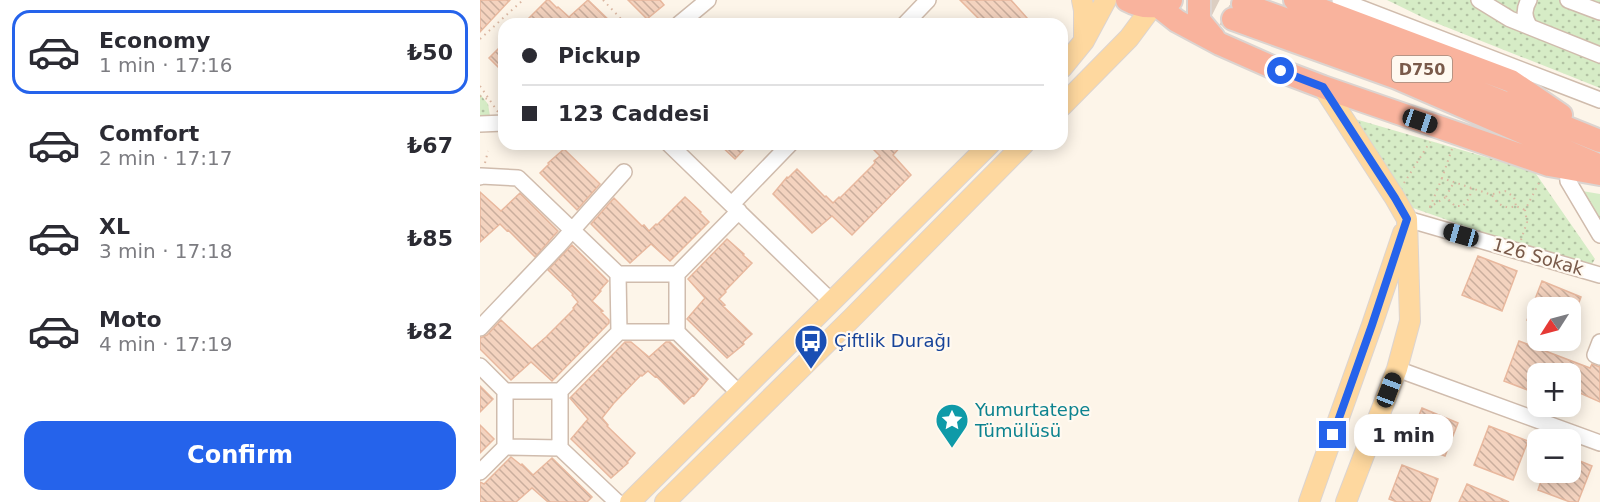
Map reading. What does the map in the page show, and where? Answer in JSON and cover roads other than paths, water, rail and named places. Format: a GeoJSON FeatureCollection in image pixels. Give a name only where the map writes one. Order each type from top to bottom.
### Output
{"type":"FeatureCollection","features":[{"type":"Feature","properties":{"kind":"highway"},"geometry":{"type":"LineString","coordinates":[[1127,0],[1140,6],[1160,4],[1177,21],[1220,44],[1323,87],[1558,166],[1600,174]]}},
{"type":"Feature","properties":{"kind":"highway"},"geometry":{"type":"LineString","coordinates":[[1199,0],[1199,20],[1220,44]]}},
{"type":"Feature","properties":{"kind":"highway"},"geometry":{"type":"LineString","coordinates":[[1295,0],[1511,81],[1600,141]]}},
{"type":"Feature","properties":{"kind":"highway","name":"D750"},"geometry":{"type":"LineString","coordinates":[[1600,141],[1401,61],[1238,11],[1600,166]]}},
{"type":"Feature","properties":{"kind":"main road"},"geometry":{"type":"LineString","coordinates":[[1082,0],[1084,41]]}},
{"type":"Feature","properties":{"kind":"main road"},"geometry":{"type":"LineString","coordinates":[[1068,61],[1084,41],[1106,0]]}},
{"type":"Feature","properties":{"kind":"main road"},"geometry":{"type":"LineString","coordinates":[[1068,100],[1160,4]]}},
{"type":"Feature","properties":{"kind":"main road"},"geometry":{"type":"LineString","coordinates":[[1323,87],[1407,219],[1410,321],[1397,369],[1350,501]]}},
{"type":"Feature","properties":{"kind":"main road"},"geometry":{"type":"LineString","coordinates":[[630,502],[984,150]]}},
{"type":"Feature","properties":{"kind":"main road"},"geometry":{"type":"LineString","coordinates":[[665,502],[1018,150]]}},
{"type":"Feature","properties":{"kind":"main road"},"geometry":{"type":"LineString","coordinates":[[1309,502],[1407,219]]}},
{"type":"Feature","properties":{"kind":"street"},"geometry":{"type":"LineString","coordinates":[[911,18],[928,0]]}},
{"type":"Feature","properties":{"kind":"street"},"geometry":{"type":"LineString","coordinates":[[1340,0],[1600,100]]}},
{"type":"Feature","properties":{"kind":"street"},"geometry":{"type":"LineString","coordinates":[[1479,0],[1509,19],[1600,55]]}},
{"type":"Feature","properties":{"kind":"street"},"geometry":{"type":"LineString","coordinates":[[1529,0],[1524,13],[1525,20],[1530,27]]}},
{"type":"Feature","properties":{"kind":"street"},"geometry":{"type":"LineString","coordinates":[[1568,0],[1600,12]]}},
{"type":"Feature","properties":{"kind":"street"},"geometry":{"type":"LineString","coordinates":[[686,18],[703,2]]}},
{"type":"Feature","properties":{"kind":"street"},"geometry":{"type":"LineString","coordinates":[[675,150],[832,302]]}},
{"type":"Feature","properties":{"kind":"street"},"geometry":{"type":"LineString","coordinates":[[677,332],[677,274],[785,150]]}},
{"type":"Feature","properties":{"kind":"street"},"geometry":{"type":"LineString","coordinates":[[1558,166],[1600,235]]}},
{"type":"Feature","properties":{"kind":"street"},"geometry":{"type":"LineString","coordinates":[[480,328],[572,231],[624,172]]}},
{"type":"Feature","properties":{"kind":"street"},"geometry":{"type":"LineString","coordinates":[[480,177],[518,178],[618,274],[677,274]]}},
{"type":"Feature","properties":{"kind":"street","name":"126 Sokak"},"geometry":{"type":"LineString","coordinates":[[1407,219],[1600,275]]}},
{"type":"Feature","properties":{"kind":"street"},"geometry":{"type":"LineString","coordinates":[[618,274],[619,332]]}},
{"type":"Feature","properties":{"kind":"street"},"geometry":{"type":"LineString","coordinates":[[560,448],[560,391],[619,332],[677,332],[739,393]]}},
{"type":"Feature","properties":{"kind":"street"},"geometry":{"type":"LineString","coordinates":[[1600,342],[1595,355],[1600,357]]}},
{"type":"Feature","properties":{"kind":"street"},"geometry":{"type":"LineString","coordinates":[[480,366],[505,390],[560,391]]}},
{"type":"Feature","properties":{"kind":"street"},"geometry":{"type":"LineString","coordinates":[[1397,369],[1600,443]]}},
{"type":"Feature","properties":{"kind":"street"},"geometry":{"type":"LineString","coordinates":[[480,472],[505,447],[505,390]]}},
{"type":"Feature","properties":{"kind":"street"},"geometry":{"type":"LineString","coordinates":[[505,447],[560,448],[617,502]]}},
{"type":"Feature","properties":{"kind":"tunnel"},"geometry":{"type":"LineString","coordinates":[[1195,0],[1233,19]]}},
{"type":"Feature","properties":{"kind":"place","name":"Çiftlik Durağı"},"geometry":{"type":"Point","coordinates":[811,370]}},
{"type":"Feature","properties":{"kind":"place","name":"Yumurtatepe Tümülüsü"},"geometry":{"type":"Point","coordinates":[952,449]}}]}
